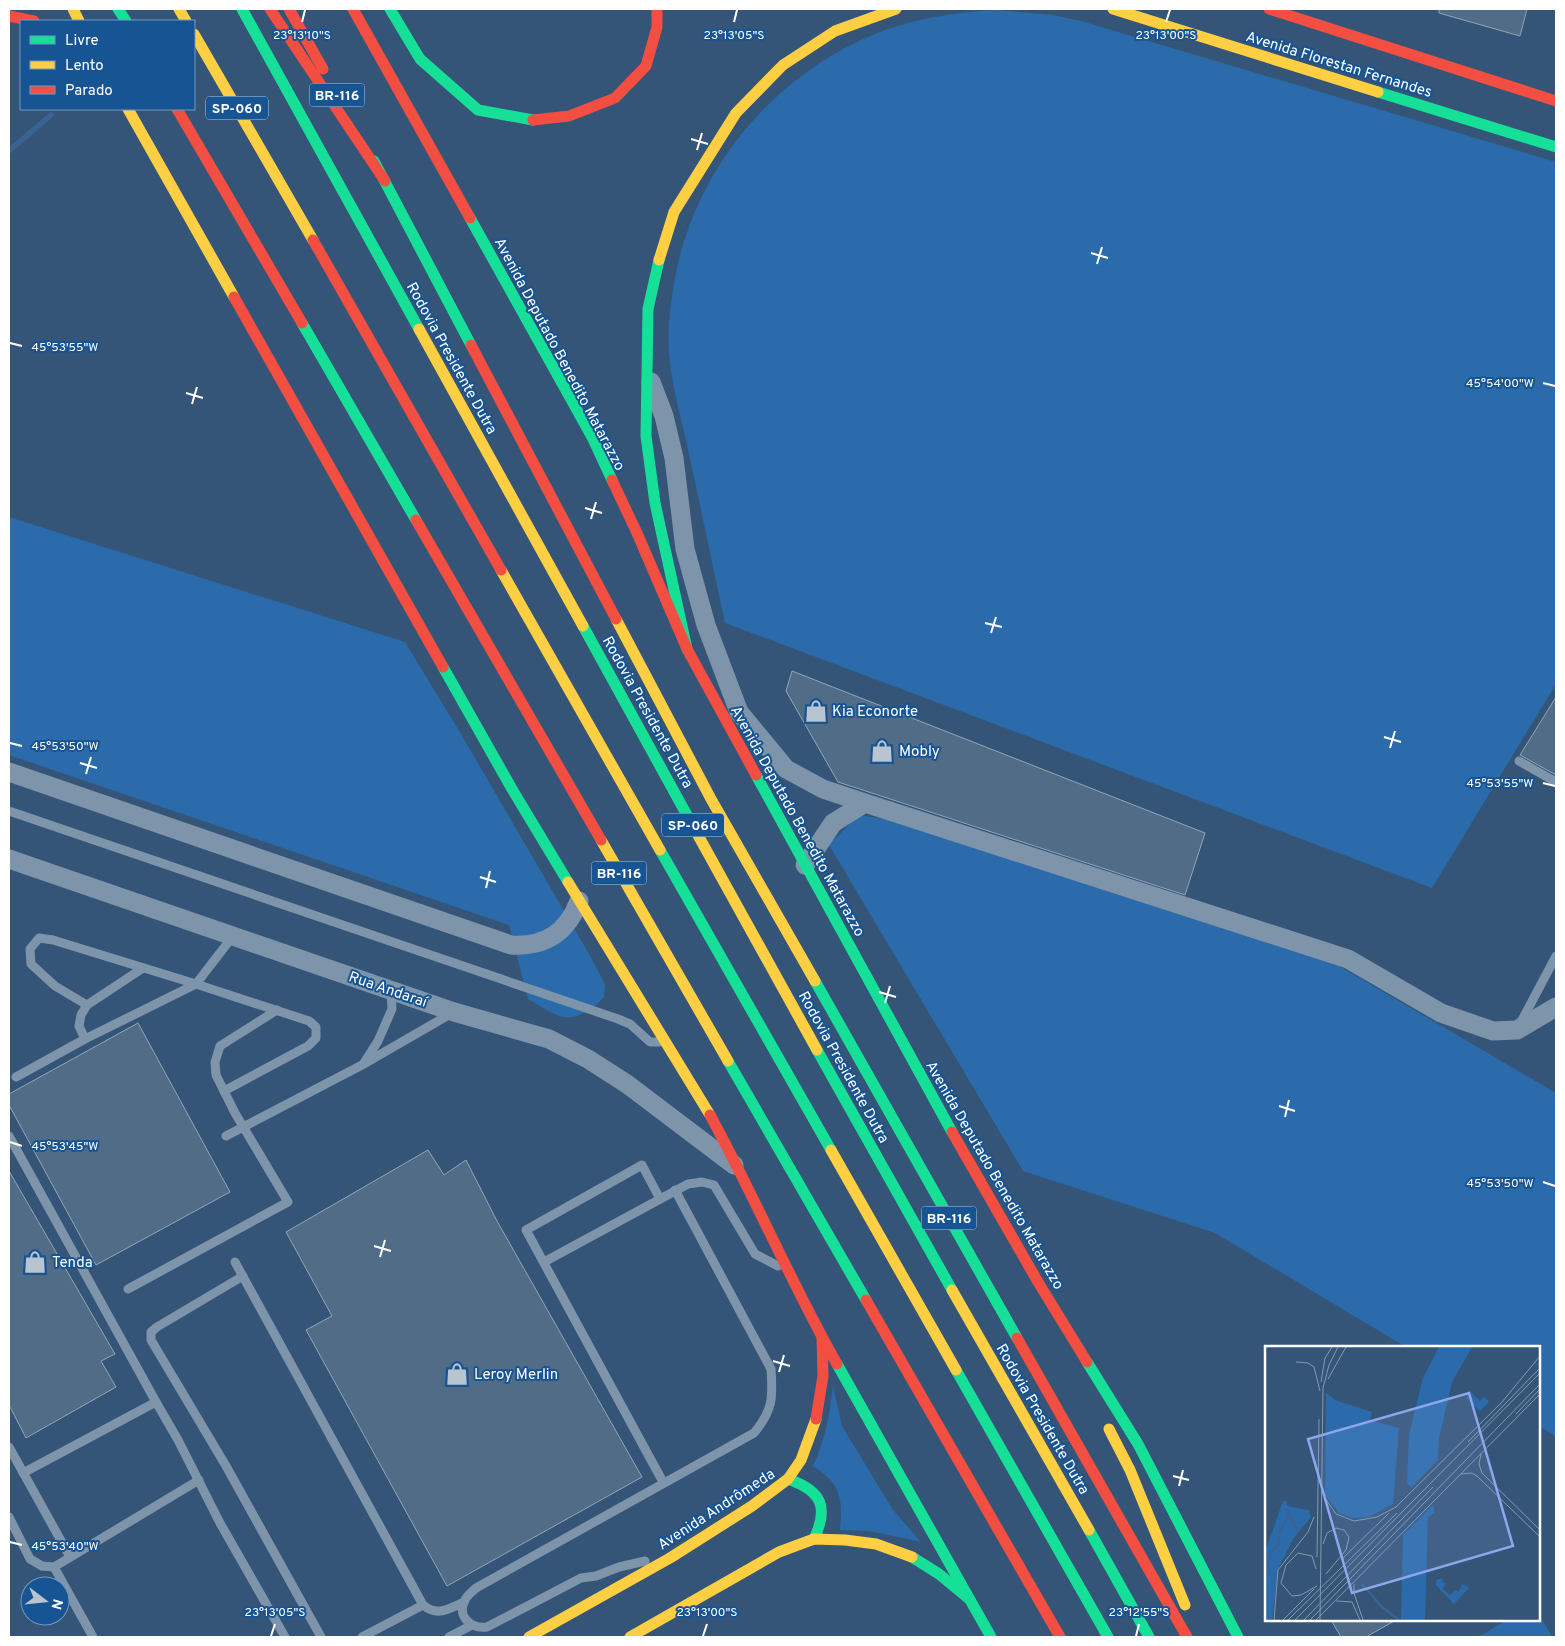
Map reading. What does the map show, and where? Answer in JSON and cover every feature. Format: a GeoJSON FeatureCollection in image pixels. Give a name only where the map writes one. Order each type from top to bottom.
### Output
{"type":"FeatureCollection","features":[{"type":"Feature","properties":{"kind":"main road"},"geometry":{"type":"LineString","coordinates":[[72,9],[78,20]]}},
{"type":"Feature","properties":{"kind":"main road"},"geometry":{"type":"LineString","coordinates":[[118,9],[125,20]]}},
{"type":"Feature","properties":{"kind":"main road"},"geometry":{"type":"LineString","coordinates":[[179,9],[185,20]]}},
{"type":"Feature","properties":{"kind":"main road","name":"Rodovia Presidente Dutra"},"geometry":{"type":"LineString","coordinates":[[242,9],[859,1126],[1150,1637]]}},
{"type":"Feature","properties":{"kind":"main road"},"geometry":{"type":"LineString","coordinates":[[270,9],[385,181]]}},
{"type":"Feature","properties":{"kind":"main road","name":"Rodovia Presidente Dutra"},"geometry":{"type":"LineString","coordinates":[[290,9],[385,181],[711,799],[1187,1637]]}},
{"type":"Feature","properties":{"kind":"main road","name":"Avenida Deputado Benedito Matarazzo"},"geometry":{"type":"LineString","coordinates":[[353,9],[592,437],[637,533],[687,649],[960,1146],[1038,1282],[1138,1444],[1238,1637]]}},
{"type":"Feature","properties":{"kind":"main road"},"geometry":{"type":"LineString","coordinates":[[390,9],[420,59],[478,110],[532,120],[569,116],[615,98],[646,66],[657,27],[657,9]]}},
{"type":"Feature","properties":{"kind":"main road"},"geometry":{"type":"LineString","coordinates":[[687,649],[654,502],[646,436],[648,309],[659,260],[674,212],[736,113],[783,65],[835,31],[896,9]]}},
{"type":"Feature","properties":{"kind":"main road","name":"Avenida Florestan Fernandes"},"geometry":{"type":"LineString","coordinates":[[1113,9],[1556,147]]}},
{"type":"Feature","properties":{"kind":"main road","name":"Avenida Florestan Fernandes"},"geometry":{"type":"LineString","coordinates":[[1269,9],[1556,101]]}},
{"type":"Feature","properties":{"kind":"main road"},"geometry":{"type":"LineString","coordinates":[[9,16],[29,20]]}},
{"type":"Feature","properties":{"kind":"main road","name":"SP-060"},"geometry":{"type":"LineString","coordinates":[[195,36],[1108,1637]]}},
{"type":"Feature","properties":{"kind":"main road"},"geometry":{"type":"LineString","coordinates":[[129,110],[512,789],[698,1094],[740,1170],[822,1336],[991,1637]]}},
{"type":"Feature","properties":{"kind":"main road","name":"BR-116"},"geometry":{"type":"LineString","coordinates":[[178,110],[1060,1637]]}},
{"type":"Feature","properties":{"kind":"main road"},"geometry":{"type":"LineString","coordinates":[[1038,1282],[1087,1383]]}},
{"type":"Feature","properties":{"kind":"main road","name":"Avenida Andrômeda"},"geometry":{"type":"LineString","coordinates":[[529,1637],[670,1558],[752,1506],[788,1479],[801,1460],[818,1412],[824,1376],[822,1336]]}},
{"type":"Feature","properties":{"kind":"main road"},"geometry":{"type":"LineString","coordinates":[[1104,1417],[1130,1470],[1196,1637]]}},
{"type":"Feature","properties":{"kind":"main road"},"geometry":{"type":"LineString","coordinates":[[788,1479],[812,1490],[822,1505],[821,1524],[814,1539]]}},
{"type":"Feature","properties":{"kind":"main road"},"geometry":{"type":"LineString","coordinates":[[630,1637],[779,1552],[814,1539],[876,1544],[909,1556],[940,1574],[970,1599]]}},
{"type":"Feature","properties":{"kind":"street"},"geometry":{"type":"LineString","coordinates":[[646,370],[664,416],[674,458],[685,549],[706,625],[739,712],[786,769],[823,789],[1348,959],[1441,1013],[1493,1031],[1518,1030],[1556,1007]]}},
{"type":"Feature","properties":{"kind":"street"},"geometry":{"type":"LineString","coordinates":[[9,772],[511,945],[534,944],[554,936],[570,921],[579,901]]}},
{"type":"Feature","properties":{"kind":"street"},"geometry":{"type":"LineString","coordinates":[[805,865],[833,822],[865,803]]}},
{"type":"Feature","properties":{"kind":"street","name":"Rua Andaraí"},"geometry":{"type":"LineString","coordinates":[[9,859],[454,1012],[549,1039],[588,1059],[627,1084],[740,1170]]}},
{"type":"Feature","properties":{"kind":"lane"},"geometry":{"type":"LineString","coordinates":[[1520,761],[1556,782]]}},
{"type":"Feature","properties":{"kind":"lane"},"geometry":{"type":"LineString","coordinates":[[9,811],[618,1019],[630,1024],[650,1042],[666,1042]]}},
{"type":"Feature","properties":{"kind":"lane"},"geometry":{"type":"LineString","coordinates":[[16,1077],[86,1039],[196,984],[233,936]]}},
{"type":"Feature","properties":{"kind":"lane"},"geometry":{"type":"LineString","coordinates":[[87,1004],[55,986],[31,964],[30,949],[40,938],[53,940],[277,1010],[309,1021],[316,1028],[316,1038],[308,1046],[224,1092]]}},
{"type":"Feature","properties":{"kind":"lane"},"geometry":{"type":"LineString","coordinates":[[1518,1030],[1556,956]]}},
{"type":"Feature","properties":{"kind":"lane"},"geometry":{"type":"LineString","coordinates":[[86,1039],[79,1026],[80,1015],[87,1004],[143,968]]}},
{"type":"Feature","properties":{"kind":"lane"},"geometry":{"type":"LineString","coordinates":[[362,1065],[378,1040],[392,1009],[391,990]]}},
{"type":"Feature","properties":{"kind":"lane"},"geometry":{"type":"LineString","coordinates":[[128,1289],[288,1202],[242,1126],[224,1092],[216,1075],[215,1062],[220,1046],[277,1010]]}},
{"type":"Feature","properties":{"kind":"lane"},"geometry":{"type":"LineString","coordinates":[[226,1136],[362,1065],[454,1012]]}},
{"type":"Feature","properties":{"kind":"lane"},"geometry":{"type":"LineString","coordinates":[[9,1136],[199,1480],[220,1523],[285,1637]]}},
{"type":"Feature","properties":{"kind":"lane"},"geometry":{"type":"LineString","coordinates":[[660,1199],[642,1165],[526,1230],[663,1482]]}},
{"type":"Feature","properties":{"kind":"lane"},"geometry":{"type":"LineString","coordinates":[[544,1262],[675,1190],[694,1182],[708,1182],[714,1185],[755,1254],[792,1274]]}},
{"type":"Feature","properties":{"kind":"lane"},"geometry":{"type":"LineString","coordinates":[[235,1262],[422,1605],[430,1610],[442,1612],[464,1602],[476,1588],[663,1482],[754,1433],[765,1420],[771,1404],[771,1369],[675,1190]]}},
{"type":"Feature","properties":{"kind":"lane"},"geometry":{"type":"LineString","coordinates":[[243,1276],[157,1327],[151,1332],[151,1340],[226,1466],[321,1637]]}},
{"type":"Feature","properties":{"kind":"lane"},"geometry":{"type":"LineString","coordinates":[[23,1473],[156,1402]]}},
{"type":"Feature","properties":{"kind":"lane"},"geometry":{"type":"LineString","coordinates":[[9,1447],[70,1557]]}},
{"type":"Feature","properties":{"kind":"lane"},"geometry":{"type":"LineString","coordinates":[[9,1517],[30,1559],[42,1566],[54,1567],[199,1480]]}},
{"type":"Feature","properties":{"kind":"lane"},"geometry":{"type":"LineString","coordinates":[[464,1602],[463,1612],[466,1619],[472,1625],[479,1628],[487,1627],[581,1578],[605,1574],[619,1567],[641,1561],[670,1558]]}},
{"type":"Feature","properties":{"kind":"lane"},"geometry":{"type":"LineString","coordinates":[[54,1567],[92,1637]]}},
{"type":"Feature","properties":{"kind":"lane"},"geometry":{"type":"LineString","coordinates":[[362,1637],[422,1605]]}},
{"type":"Feature","properties":{"kind":"lane"},"geometry":{"type":"LineString","coordinates":[[449,1637],[472,1625]]}},
{"type":"Feature","properties":{"kind":"shaded area"},"geometry":{"type":"Polygon","coordinates":[[[995,10],[1053,15],[1081,21],[1556,162],[1556,684],[1432,888],[725,623],[675,393],[669,353],[670,308],[673,290],[681,251],[695,213],[712,177],[734,144],[759,114],[788,87],[820,63],[855,43],[889,29],[923,19],[995,10]]]}},
{"type":"Feature","properties":{"kind":"shaded area"},"geometry":{"type":"Polygon","coordinates":[[[9,517],[405,642],[461,734],[589,954],[605,984],[604,997],[591,1009],[580,1015],[574,1017],[559,1016],[528,999],[509,925],[9,755],[9,517]]]}},
{"type":"Feature","properties":{"kind":"shaded area"},"geometry":{"type":"Polygon","coordinates":[[[858,815],[885,819],[1339,966],[1556,1093],[1556,1437],[1540,1427],[1540,1346],[1404,1346],[1215,1233],[1023,1171],[829,845],[858,815]]]}},
{"type":"Feature","properties":{"kind":"shaded area"},"geometry":{"type":"Polygon","coordinates":[[[833,1386],[842,1426],[893,1510],[921,1542],[869,1531],[840,1530],[841,1509],[838,1493],[829,1479],[813,1466],[826,1427],[833,1386]]]}},
{"type":"Feature","properties":{"kind":"shaded area"},"geometry":{"type":"Polygon","coordinates":[[[1540,1616],[1552,1637],[1478,1637],[1505,1621],[1540,1621],[1540,1616]]]}},
{"type":"Feature","properties":{"kind":"building"},"geometry":{"type":"Polygon","coordinates":[[[1439,9],[1527,9],[1520,36],[1439,13],[1439,9]]]}},
{"type":"Feature","properties":{"kind":"building"},"geometry":{"type":"Polygon","coordinates":[[[792,671],[1205,833],[1185,895],[838,782],[786,691],[792,671]]]}},
{"type":"Feature","properties":{"kind":"building"},"geometry":{"type":"Polygon","coordinates":[[[1556,697],[1556,775],[1520,755],[1556,697]]]}},
{"type":"Feature","properties":{"kind":"building"},"geometry":{"type":"Polygon","coordinates":[[[138,1023],[230,1192],[96,1265],[9,1105],[9,1094],[138,1023]]]}},
{"type":"Feature","properties":{"kind":"building","name":"Leroy Merlin"},"geometry":{"type":"Polygon","coordinates":[[[428,1150],[444,1175],[466,1160],[497,1221],[642,1477],[447,1586],[306,1330],[332,1316],[286,1232],[428,1150]]]}},
{"type":"Feature","properties":{"kind":"building","name":"Tenda"},"geometry":{"type":"Polygon","coordinates":[[[9,1171],[115,1354],[101,1361],[116,1387],[26,1438],[9,1405],[9,1171]]]}},
{"type":"Feature","properties":{"kind":"building"},"geometry":{"type":"Polygon","coordinates":[[[1332,1621],[1394,1621],[1366,1637],[1341,1637],[1332,1621]]]}},
{"type":"Feature","properties":{"kind":"waterway"},"geometry":{"type":"LineString","coordinates":[[9,151],[51,115]]}},
{"type":"Feature","properties":{"kind":"traffic: fast"},"geometry":{"type":"LineString","coordinates":[[118,9],[125,20]]}},
{"type":"Feature","properties":{"kind":"traffic: fast"},"geometry":{"type":"LineString","coordinates":[[242,9],[419,329]]}},
{"type":"Feature","properties":{"kind":"traffic: fast"},"geometry":{"type":"LineString","coordinates":[[390,9],[420,59],[478,110],[533,120]]}},
{"type":"Feature","properties":{"kind":"traffic: fast"},"geometry":{"type":"LineString","coordinates":[[1378,92],[1556,147]]}},
{"type":"Feature","properties":{"kind":"traffic: fast"},"geometry":{"type":"LineString","coordinates":[[374,161],[471,345]]}},
{"type":"Feature","properties":{"kind":"traffic: fast"},"geometry":{"type":"LineString","coordinates":[[470,218],[592,437],[612,480]]}},
{"type":"Feature","properties":{"kind":"traffic: fast"},"geometry":{"type":"LineString","coordinates":[[659,260],[648,309],[646,436],[655,503],[687,649]]}},
{"type":"Feature","properties":{"kind":"traffic: fast"},"geometry":{"type":"LineString","coordinates":[[302,323],[416,520]]}},
{"type":"Feature","properties":{"kind":"traffic: fast"},"geometry":{"type":"LineString","coordinates":[[583,626],[699,837]]}},
{"type":"Feature","properties":{"kind":"traffic: fast"},"geometry":{"type":"LineString","coordinates":[[443,667],[512,789],[568,882]]}},
{"type":"Feature","properties":{"kind":"traffic: fast"},"geometry":{"type":"LineString","coordinates":[[756,775],[952,1132]]}},
{"type":"Feature","properties":{"kind":"traffic: fast"},"geometry":{"type":"LineString","coordinates":[[660,850],[831,1150]]}},
{"type":"Feature","properties":{"kind":"traffic: fast"},"geometry":{"type":"LineString","coordinates":[[815,981],[1017,1338]]}},
{"type":"Feature","properties":{"kind":"traffic: fast"},"geometry":{"type":"LineString","coordinates":[[817,1050],[952,1290]]}},
{"type":"Feature","properties":{"kind":"traffic: fast"},"geometry":{"type":"LineString","coordinates":[[728,1061],[866,1300]]}},
{"type":"Feature","properties":{"kind":"traffic: fast"},"geometry":{"type":"LineString","coordinates":[[1087,1362],[1138,1444],[1238,1637]]}},
{"type":"Feature","properties":{"kind":"traffic: fast"},"geometry":{"type":"LineString","coordinates":[[837,1364],[991,1637]]}},
{"type":"Feature","properties":{"kind":"traffic: fast"},"geometry":{"type":"LineString","coordinates":[[956,1370],[1108,1637]]}},
{"type":"Feature","properties":{"kind":"traffic: fast"},"geometry":{"type":"LineString","coordinates":[[788,1479],[809,1489],[819,1502],[821,1518],[814,1539]]}},
{"type":"Feature","properties":{"kind":"traffic: fast"},"geometry":{"type":"LineString","coordinates":[[1089,1530],[1149,1637]]}},
{"type":"Feature","properties":{"kind":"traffic: fast"},"geometry":{"type":"LineString","coordinates":[[912,1557],[939,1574],[968,1598]]}},
{"type":"Feature","properties":{"kind":"traffic: slow"},"geometry":{"type":"LineString","coordinates":[[73,9],[78,20]]}},
{"type":"Feature","properties":{"kind":"traffic: slow"},"geometry":{"type":"LineString","coordinates":[[179,9],[185,20]]}},
{"type":"Feature","properties":{"kind":"traffic: slow"},"geometry":{"type":"LineString","coordinates":[[659,260],[674,212],[736,113],[783,65],[835,31],[896,9]]}},
{"type":"Feature","properties":{"kind":"traffic: slow"},"geometry":{"type":"LineString","coordinates":[[1113,9],[1378,92]]}},
{"type":"Feature","properties":{"kind":"traffic: slow"},"geometry":{"type":"LineString","coordinates":[[195,36],[313,240]]}},
{"type":"Feature","properties":{"kind":"traffic: slow"},"geometry":{"type":"LineString","coordinates":[[129,110],[234,297]]}},
{"type":"Feature","properties":{"kind":"traffic: slow"},"geometry":{"type":"LineString","coordinates":[[419,329],[583,626]]}},
{"type":"Feature","properties":{"kind":"traffic: slow"},"geometry":{"type":"LineString","coordinates":[[501,570],[660,850]]}},
{"type":"Feature","properties":{"kind":"traffic: slow"},"geometry":{"type":"LineString","coordinates":[[616,619],[711,799],[815,981]]}},
{"type":"Feature","properties":{"kind":"traffic: slow"},"geometry":{"type":"LineString","coordinates":[[699,837],[817,1050]]}},
{"type":"Feature","properties":{"kind":"traffic: slow"},"geometry":{"type":"LineString","coordinates":[[601,840],[728,1061]]}},
{"type":"Feature","properties":{"kind":"traffic: slow"},"geometry":{"type":"LineString","coordinates":[[568,882],[710,1115]]}},
{"type":"Feature","properties":{"kind":"traffic: slow"},"geometry":{"type":"LineString","coordinates":[[831,1150],[956,1370]]}},
{"type":"Feature","properties":{"kind":"traffic: slow"},"geometry":{"type":"LineString","coordinates":[[952,1290],[1089,1530]]}},
{"type":"Feature","properties":{"kind":"traffic: slow"},"geometry":{"type":"LineString","coordinates":[[529,1637],[670,1558],[752,1506],[788,1479],[801,1460],[816,1419]]}},
{"type":"Feature","properties":{"kind":"traffic: slow"},"geometry":{"type":"LineString","coordinates":[[1109,1429],[1130,1470],[1185,1605]]}},
{"type":"Feature","properties":{"kind":"traffic: slow"},"geometry":{"type":"LineString","coordinates":[[630,1637],[779,1552],[814,1539],[876,1544],[912,1557]]}},
{"type":"Feature","properties":{"kind":"traffic: jam"},"geometry":{"type":"LineString","coordinates":[[270,9],[385,181]]}},
{"type":"Feature","properties":{"kind":"traffic: jam"},"geometry":{"type":"LineString","coordinates":[[289,9],[323,69]]}},
{"type":"Feature","properties":{"kind":"traffic: jam"},"geometry":{"type":"LineString","coordinates":[[353,9],[470,218]]}},
{"type":"Feature","properties":{"kind":"traffic: jam"},"geometry":{"type":"LineString","coordinates":[[533,120],[569,116],[615,98],[646,66],[657,27],[657,9]]}},
{"type":"Feature","properties":{"kind":"traffic: jam"},"geometry":{"type":"LineString","coordinates":[[1269,9],[1556,101]]}},
{"type":"Feature","properties":{"kind":"traffic: jam"},"geometry":{"type":"LineString","coordinates":[[9,16],[29,20]]}},
{"type":"Feature","properties":{"kind":"traffic: jam"},"geometry":{"type":"LineString","coordinates":[[178,110],[302,323]]}},
{"type":"Feature","properties":{"kind":"traffic: jam"},"geometry":{"type":"LineString","coordinates":[[313,240],[501,570]]}},
{"type":"Feature","properties":{"kind":"traffic: jam"},"geometry":{"type":"LineString","coordinates":[[234,297],[443,667]]}},
{"type":"Feature","properties":{"kind":"traffic: jam"},"geometry":{"type":"LineString","coordinates":[[471,345],[616,619]]}},
{"type":"Feature","properties":{"kind":"traffic: jam"},"geometry":{"type":"LineString","coordinates":[[612,480],[687,649],[756,775]]}},
{"type":"Feature","properties":{"kind":"traffic: jam"},"geometry":{"type":"LineString","coordinates":[[416,520],[601,840]]}},
{"type":"Feature","properties":{"kind":"traffic: jam"},"geometry":{"type":"LineString","coordinates":[[710,1115],[837,1364]]}},
{"type":"Feature","properties":{"kind":"traffic: jam"},"geometry":{"type":"LineString","coordinates":[[952,1132],[1038,1282],[1087,1362]]}},
{"type":"Feature","properties":{"kind":"traffic: jam"},"geometry":{"type":"LineString","coordinates":[[866,1300],[1060,1637]]}},
{"type":"Feature","properties":{"kind":"traffic: jam"},"geometry":{"type":"LineString","coordinates":[[816,1419],[823,1376],[822,1337]]}},
{"type":"Feature","properties":{"kind":"traffic: jam"},"geometry":{"type":"LineString","coordinates":[[1017,1338],[1187,1637]]}},
{"type":"Feature","properties":{"kind":"place","name":"Kia Econorte"},"geometry":{"type":"Point","coordinates":[816,711]}},
{"type":"Feature","properties":{"kind":"place","name":"Mobly"},"geometry":{"type":"Point","coordinates":[882,751]}},
{"type":"Feature","properties":{"kind":"place","name":"Tenda"},"geometry":{"type":"Point","coordinates":[35,1262]}},
{"type":"Feature","properties":{"kind":"place","name":"Leroy Merlin"},"geometry":{"type":"Point","coordinates":[457,1374]}}]}
